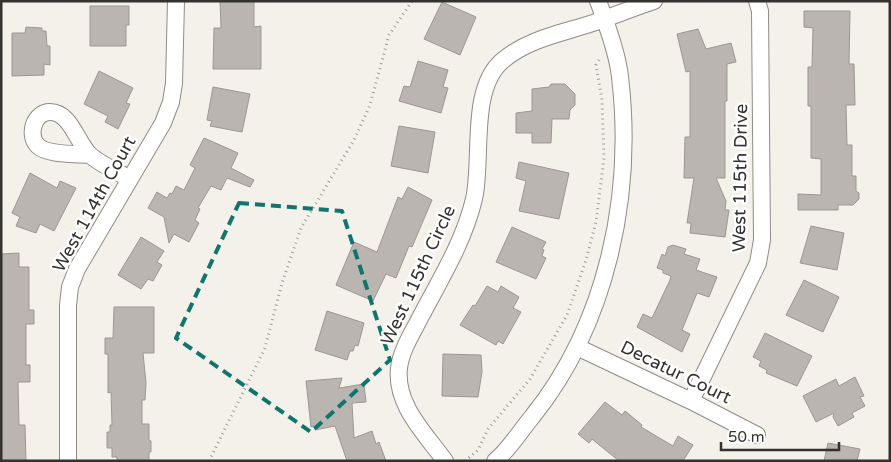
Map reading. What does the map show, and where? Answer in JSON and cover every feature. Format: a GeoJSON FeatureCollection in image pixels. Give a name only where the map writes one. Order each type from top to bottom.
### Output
{"type":"FeatureCollection","features":[{"type":"Feature","properties":{"kind":"street","name":"West 114th Court"},"geometry":{"type":"LineString","coordinates":[[68,461],[68,305],[70,288],[77,269],[163,123],[171,102],[174,83],[176,1]]}},
{"type":"Feature","properties":{"kind":"street"},"geometry":{"type":"LineString","coordinates":[[495,461],[543,403],[577,346],[606,271],[620,205],[624,134],[620,76],[605,19],[598,1]]}},
{"type":"Feature","properties":{"kind":"street","name":"West 115th Circle"},"geometry":{"type":"LineString","coordinates":[[445,461],[404,403],[399,388],[399,369],[406,344],[458,246],[469,218],[475,189],[481,107],[485,90],[494,71],[502,60],[525,46],[654,1]]}},
{"type":"Feature","properties":{"kind":"street","name":"West 115th Drive"},"geometry":{"type":"LineString","coordinates":[[691,401],[752,277],[761,254],[760,11],[757,1]]}},
{"type":"Feature","properties":{"kind":"street"},"geometry":{"type":"LineString","coordinates":[[90,155],[130,179]]}},
{"type":"Feature","properties":{"kind":"street","name":"Decatur Court"},"geometry":{"type":"LineString","coordinates":[[577,346],[757,435]]}},
{"type":"Feature","properties":{"kind":"path"},"geometry":{"type":"LineString","coordinates":[[209,461],[265,348],[282,283],[301,228],[354,140],[370,105],[389,35],[412,1]]}},
{"type":"Feature","properties":{"kind":"path"},"geometry":{"type":"LineString","coordinates":[[465,461],[478,450],[488,429],[530,380],[567,315],[586,260],[596,222],[604,158],[602,100],[596,65],[601,57],[600,49]]}},
{"type":"Feature","properties":{"kind":"highlighted area"},"geometry":{"type":"Polygon","coordinates":[[[239,203],[342,211],[390,360],[311,432],[176,338],[239,203]]]}},
{"type":"Feature","properties":{"kind":"building"},"geometry":{"type":"Polygon","coordinates":[[[220,1],[254,1],[254,27],[261,26],[261,69],[213,69],[214,28],[221,28],[220,1]]]}},
{"type":"Feature","properties":{"kind":"building"},"geometry":{"type":"Polygon","coordinates":[[[442,2],[476,17],[460,55],[424,39],[442,2]]]}},
{"type":"Feature","properties":{"kind":"building"},"geometry":{"type":"Polygon","coordinates":[[[90,6],[129,6],[129,25],[126,25],[126,46],[90,46],[90,6]]]}},
{"type":"Feature","properties":{"kind":"building"},"geometry":{"type":"Polygon","coordinates":[[[804,11],[850,11],[849,64],[854,64],[855,105],[846,105],[847,145],[852,145],[852,176],[856,176],[856,191],[859,193],[859,199],[853,205],[838,205],[838,210],[798,210],[798,194],[821,195],[821,159],[811,158],[811,106],[808,106],[808,67],[812,67],[813,28],[804,27],[804,11]]]}},
{"type":"Feature","properties":{"kind":"building"},"geometry":{"type":"Polygon","coordinates":[[[26,27],[42,28],[42,31],[46,31],[47,46],[50,46],[50,65],[44,64],[44,75],[12,76],[12,33],[25,33],[26,27]]]}},
{"type":"Feature","properties":{"kind":"building"},"geometry":{"type":"Polygon","coordinates":[[[698,29],[706,49],[731,43],[736,62],[727,64],[725,178],[716,178],[726,201],[725,210],[729,210],[725,237],[690,233],[691,223],[687,223],[694,178],[684,178],[685,137],[690,137],[690,71],[686,72],[677,34],[698,29]]]}},
{"type":"Feature","properties":{"kind":"building"},"geometry":{"type":"Polygon","coordinates":[[[418,61],[448,70],[443,87],[448,88],[441,113],[399,101],[404,86],[410,87],[418,61]]]}},
{"type":"Feature","properties":{"kind":"building"},"geometry":{"type":"Polygon","coordinates":[[[99,71],[133,88],[126,103],[130,104],[118,129],[105,122],[108,116],[84,104],[99,71]]]}},
{"type":"Feature","properties":{"kind":"building"},"geometry":{"type":"Polygon","coordinates":[[[551,84],[565,84],[575,94],[575,105],[570,110],[569,119],[552,119],[551,143],[532,143],[532,133],[516,133],[516,113],[532,111],[532,89],[549,87],[551,84]]]}},
{"type":"Feature","properties":{"kind":"building"},"geometry":{"type":"Polygon","coordinates":[[[213,87],[250,94],[242,132],[210,126],[212,121],[207,120],[213,87]]]}},
{"type":"Feature","properties":{"kind":"building"},"geometry":{"type":"Polygon","coordinates":[[[399,126],[435,132],[428,173],[391,166],[399,126]]]}},
{"type":"Feature","properties":{"kind":"building"},"geometry":{"type":"Polygon","coordinates":[[[204,138],[238,153],[231,168],[254,180],[250,187],[227,178],[221,190],[211,186],[198,208],[200,209],[195,220],[199,223],[189,242],[174,234],[169,243],[164,217],[148,208],[157,192],[167,198],[170,193],[172,194],[176,186],[184,190],[195,168],[190,165],[204,138]]]}},
{"type":"Feature","properties":{"kind":"building"},"geometry":{"type":"Polygon","coordinates":[[[519,162],[569,173],[559,219],[519,211],[526,181],[516,178],[519,162]]]}},
{"type":"Feature","properties":{"kind":"building"},"geometry":{"type":"Polygon","coordinates":[[[30,173],[57,188],[60,181],[76,188],[54,231],[40,224],[36,233],[16,226],[20,217],[12,213],[30,173]]]}},
{"type":"Feature","properties":{"kind":"building"},"geometry":{"type":"Polygon","coordinates":[[[408,187],[432,200],[412,247],[409,246],[396,278],[386,274],[373,301],[336,285],[354,242],[377,252],[398,197],[402,199],[408,187]]]}},
{"type":"Feature","properties":{"kind":"building"},"geometry":{"type":"Polygon","coordinates":[[[811,226],[844,233],[837,270],[800,263],[811,226]]]}},
{"type":"Feature","properties":{"kind":"building"},"geometry":{"type":"Polygon","coordinates":[[[512,227],[546,242],[542,249],[544,250],[542,256],[546,258],[536,279],[496,262],[512,227]]]}},
{"type":"Feature","properties":{"kind":"building"},"geometry":{"type":"Polygon","coordinates":[[[141,237],[164,251],[157,262],[162,265],[153,281],[148,279],[141,289],[118,275],[141,237]]]}},
{"type":"Feature","properties":{"kind":"building"},"geometry":{"type":"Polygon","coordinates":[[[673,245],[686,249],[684,254],[700,259],[696,270],[717,277],[709,297],[697,293],[682,330],[690,334],[682,352],[637,327],[643,314],[652,318],[670,280],[671,276],[657,268],[662,254],[665,256],[668,247],[673,245]]]}},
{"type":"Feature","properties":{"kind":"building"},"geometry":{"type":"Polygon","coordinates":[[[19,253],[19,267],[29,267],[29,310],[34,310],[34,324],[26,324],[26,365],[30,365],[30,382],[18,382],[19,425],[25,425],[26,461],[1,461],[1,254],[19,253]]]}},
{"type":"Feature","properties":{"kind":"building"},"geometry":{"type":"Polygon","coordinates":[[[804,280],[839,297],[823,332],[786,315],[804,280]]]}},
{"type":"Feature","properties":{"kind":"building"},"geometry":{"type":"Polygon","coordinates":[[[487,286],[498,292],[501,286],[519,297],[513,308],[521,312],[503,344],[498,341],[496,345],[460,325],[473,305],[475,306],[487,286]]]}},
{"type":"Feature","properties":{"kind":"building"},"geometry":{"type":"Polygon","coordinates":[[[114,307],[154,307],[154,353],[143,353],[146,383],[145,400],[142,400],[142,424],[149,424],[151,452],[149,452],[149,461],[117,461],[117,457],[112,457],[112,448],[107,448],[107,432],[110,432],[110,425],[112,425],[111,392],[108,393],[108,354],[105,354],[105,338],[113,338],[114,307]]]}},
{"type":"Feature","properties":{"kind":"building"},"geometry":{"type":"Polygon","coordinates":[[[327,311],[364,323],[358,346],[355,345],[353,351],[350,351],[347,360],[315,350],[327,311]]]}},
{"type":"Feature","properties":{"kind":"building"},"geometry":{"type":"Polygon","coordinates":[[[765,333],[812,356],[797,386],[766,373],[767,370],[759,366],[761,361],[753,357],[765,333]]]}},
{"type":"Feature","properties":{"kind":"building"},"geometry":{"type":"Polygon","coordinates":[[[443,354],[481,355],[482,372],[478,397],[442,396],[443,354]]]}},
{"type":"Feature","properties":{"kind":"building"},"geometry":{"type":"Polygon","coordinates":[[[855,377],[864,396],[860,397],[865,406],[852,413],[854,417],[838,426],[833,417],[834,413],[816,422],[803,396],[836,379],[839,386],[855,377]]]}},
{"type":"Feature","properties":{"kind":"building"},"geometry":{"type":"Polygon","coordinates":[[[342,378],[339,388],[364,384],[366,402],[352,403],[354,438],[372,431],[376,444],[379,442],[386,461],[347,461],[335,426],[315,430],[315,426],[311,427],[306,381],[342,378]]]}},
{"type":"Feature","properties":{"kind":"building"},"geometry":{"type":"Polygon","coordinates":[[[605,402],[622,415],[625,411],[642,425],[641,427],[673,446],[678,436],[693,445],[683,461],[619,461],[592,439],[589,443],[578,434],[605,402]]]}},
{"type":"Feature","properties":{"kind":"building"},"geometry":{"type":"Polygon","coordinates":[[[828,443],[860,449],[857,461],[824,461],[828,443]]]}}]}
